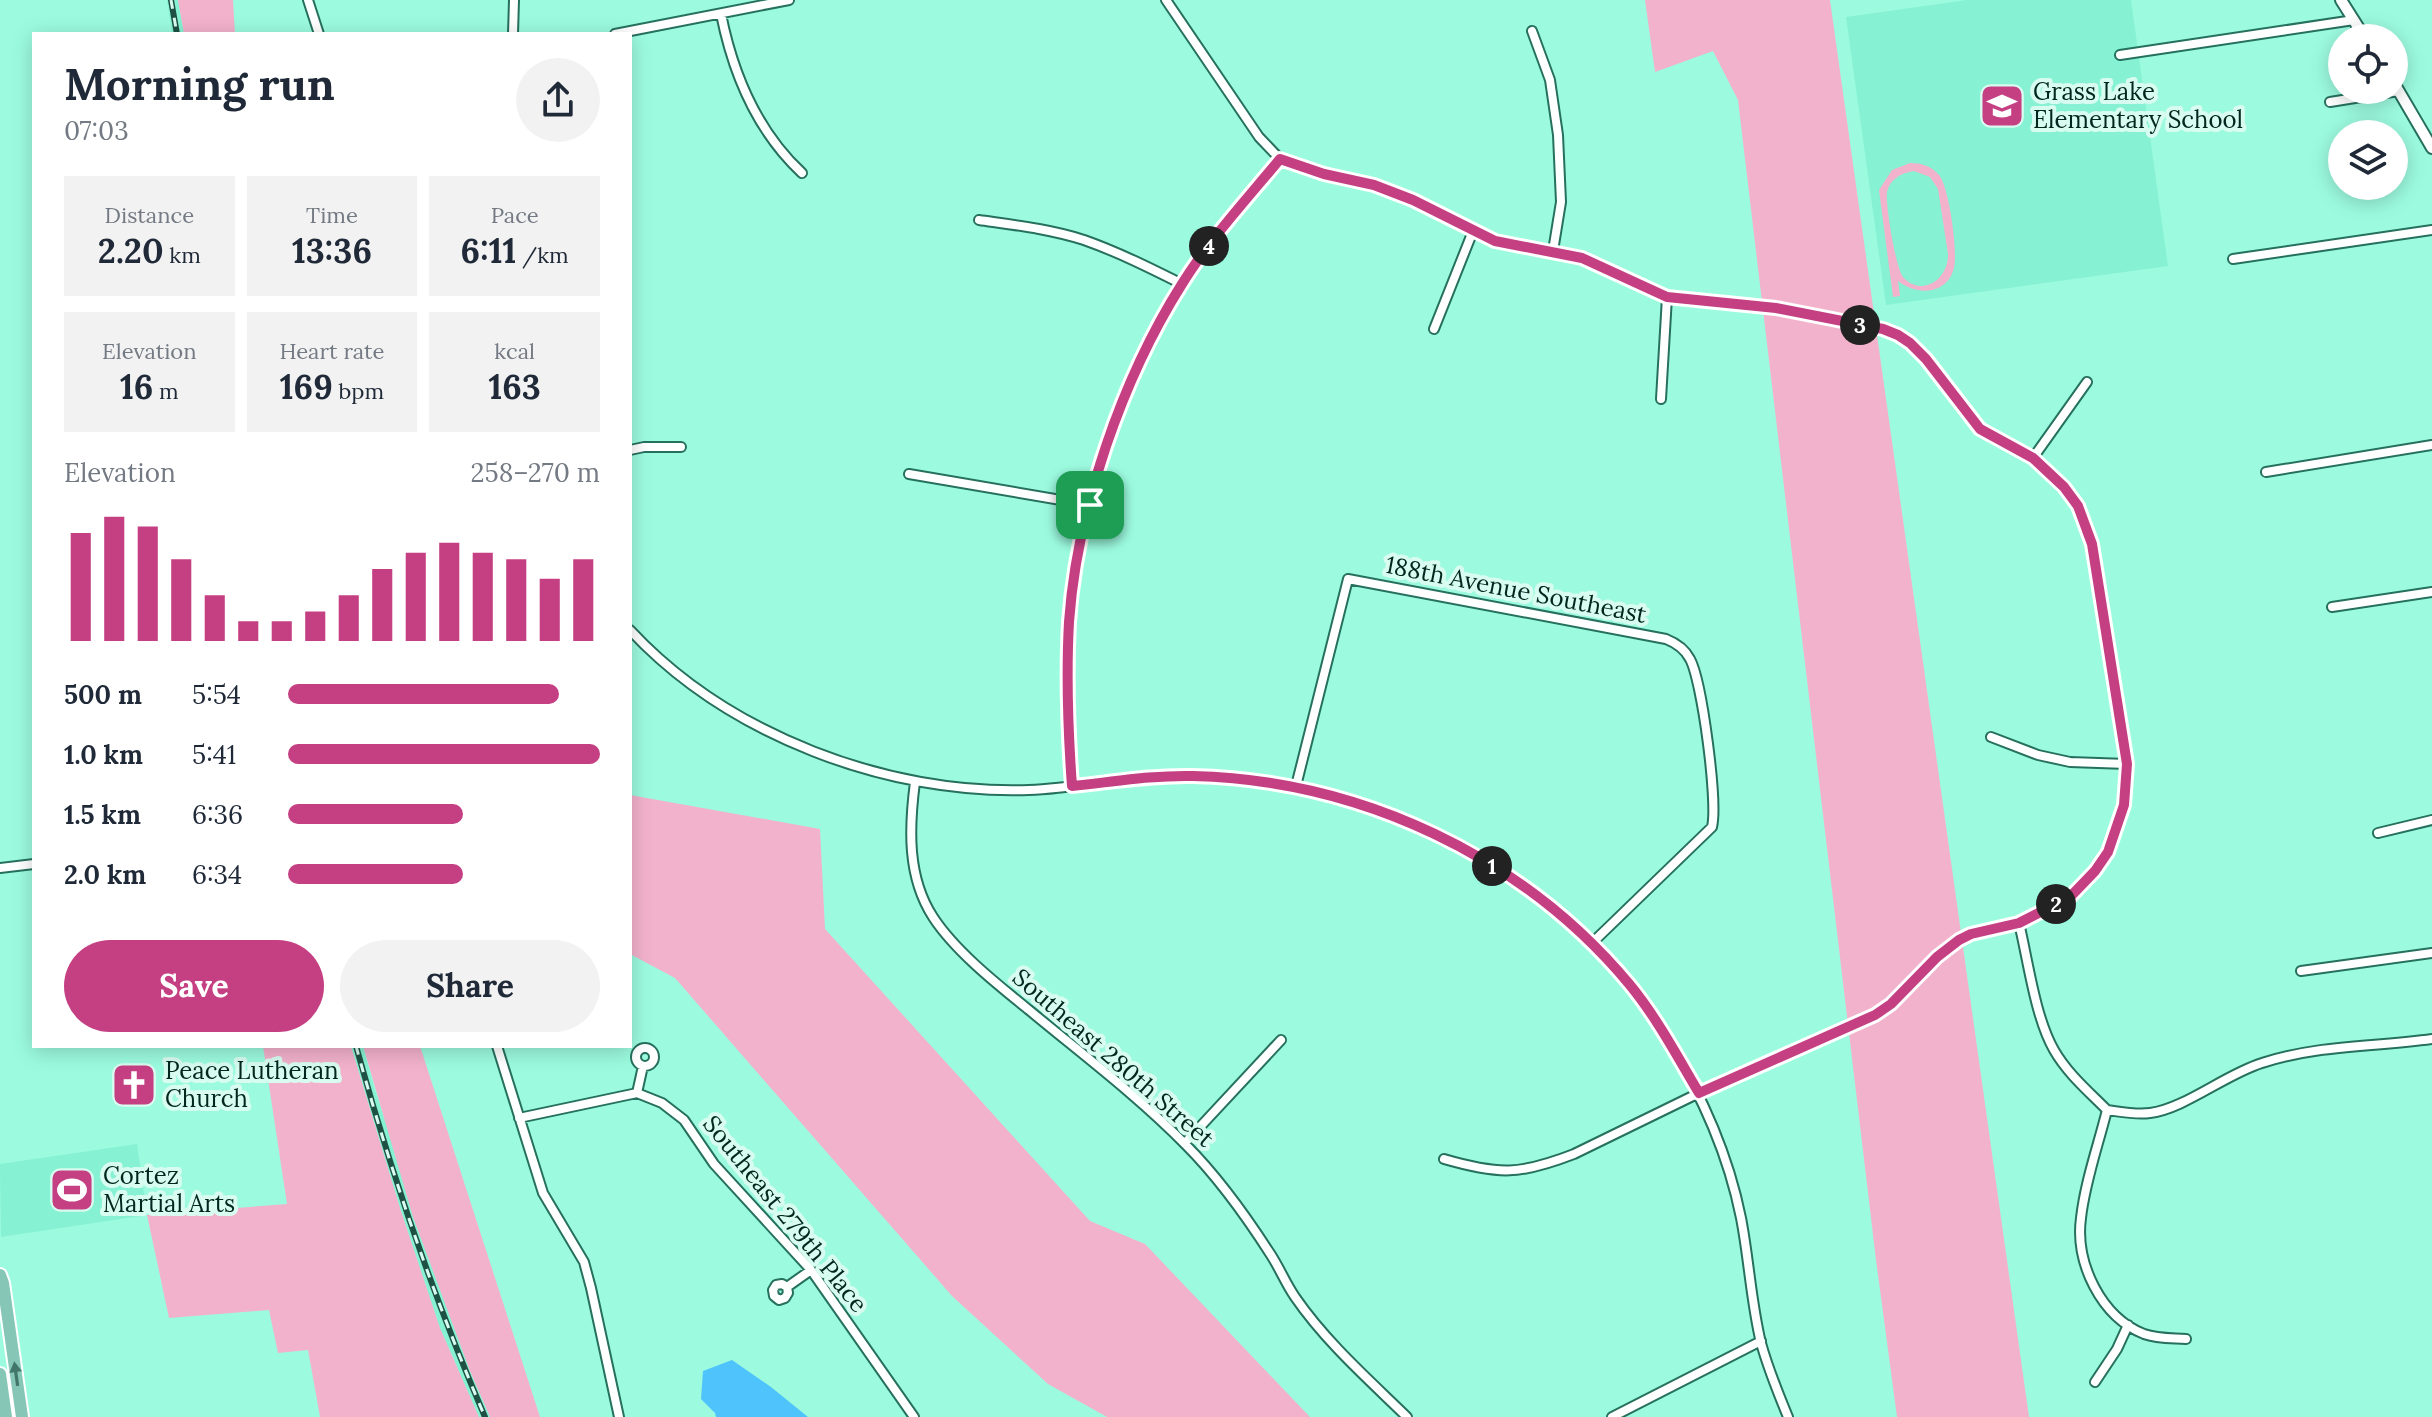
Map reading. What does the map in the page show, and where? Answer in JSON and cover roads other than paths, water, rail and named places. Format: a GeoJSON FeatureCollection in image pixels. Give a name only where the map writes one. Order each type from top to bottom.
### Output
{"type":"FeatureCollection","features":[{"type":"Feature","properties":{"kind":"main road"},"geometry":{"type":"LineString","coordinates":[[0,1275],[5,1332],[22,1417]]}},
{"type":"Feature","properties":{"kind":"main road"},"geometry":{"type":"LineString","coordinates":[[0,1374],[6,1417]]}},
{"type":"Feature","properties":{"kind":"street"},"geometry":{"type":"LineString","coordinates":[[308,0],[318,32]]}},
{"type":"Feature","properties":{"kind":"street"},"geometry":{"type":"LineString","coordinates":[[513,32],[514,0]]}},
{"type":"Feature","properties":{"kind":"street"},"geometry":{"type":"LineString","coordinates":[[626,32],[789,0]]}},
{"type":"Feature","properties":{"kind":"street"},"geometry":{"type":"LineString","coordinates":[[1166,0],[1259,137],[1280,159],[1324,174],[1374,185],[1413,200],[1495,241],[1582,258],[1667,297],[1776,308],[1883,329],[1898,335],[1926,359],[1980,429],[2033,458],[2071,495],[2084,519],[2092,544],[2127,764],[2124,805],[2108,852],[2070,897],[2019,923],[1971,934],[1959,940],[1937,957],[1891,1004],[1875,1015],[1699,1093],[1574,1154],[1514,1171],[1482,1170],[1444,1159]]}},
{"type":"Feature","properties":{"kind":"street"},"geometry":{"type":"LineString","coordinates":[[2341,0],[2356,24]]}},
{"type":"Feature","properties":{"kind":"street"},"geometry":{"type":"LineString","coordinates":[[721,14],[733,63],[748,99],[783,156],[802,173]]}},
{"type":"Feature","properties":{"kind":"street"},"geometry":{"type":"LineString","coordinates":[[2120,55],[2354,20]]}},
{"type":"Feature","properties":{"kind":"street"},"geometry":{"type":"LineString","coordinates":[[1532,31],[1550,80],[1558,135],[1561,202],[1553,251]]}},
{"type":"Feature","properties":{"kind":"street"},"geometry":{"type":"LineString","coordinates":[[2406,104],[2432,148]]}},
{"type":"Feature","properties":{"kind":"street"},"geometry":{"type":"LineString","coordinates":[[1072,786],[1067,677],[1069,619],[1090,505],[1105,451],[1137,364],[1182,284],[1217,234],[1280,159]]}},
{"type":"Feature","properties":{"kind":"street"},"geometry":{"type":"LineString","coordinates":[[979,220],[1082,239],[1132,258],[1182,284]]}},
{"type":"Feature","properties":{"kind":"street"},"geometry":{"type":"LineString","coordinates":[[2233,259],[2432,230]]}},
{"type":"Feature","properties":{"kind":"street"},"geometry":{"type":"LineString","coordinates":[[1434,329],[1473,231]]}},
{"type":"Feature","properties":{"kind":"street"},"geometry":{"type":"LineString","coordinates":[[1661,399],[1667,297]]}},
{"type":"Feature","properties":{"kind":"street"},"geometry":{"type":"LineString","coordinates":[[2033,458],[2087,382]]}},
{"type":"Feature","properties":{"kind":"street"},"geometry":{"type":"LineString","coordinates":[[2266,472],[2432,445]]}},
{"type":"Feature","properties":{"kind":"street"},"geometry":{"type":"LineString","coordinates":[[632,450],[681,447]]}},
{"type":"Feature","properties":{"kind":"street"},"geometry":{"type":"LineString","coordinates":[[909,474],[1090,505]]}},
{"type":"Feature","properties":{"kind":"street","name":"188th Avenue Southeast"},"geometry":{"type":"LineString","coordinates":[[1296,786],[1348,579],[1675,643],[1688,656],[1698,682],[1715,800],[1712,827],[1591,944]]}},
{"type":"Feature","properties":{"kind":"street"},"geometry":{"type":"LineString","coordinates":[[2332,607],[2432,592]]}},
{"type":"Feature","properties":{"kind":"street"},"geometry":{"type":"LineString","coordinates":[[632,636],[678,674],[728,709],[785,739],[848,764],[915,782],[992,790],[1030,790],[1191,776],[1296,786],[1341,797],[1406,820],[1470,852],[1546,903],[1630,985],[1699,1093],[1726,1161],[1741,1215],[1761,1341],[1788,1417]]}},
{"type":"Feature","properties":{"kind":"street"},"geometry":{"type":"LineString","coordinates":[[1991,737],[2038,755],[2070,762],[2127,764]]}},
{"type":"Feature","properties":{"kind":"street","name":"Southeast 280th Street"},"geometry":{"type":"LineString","coordinates":[[915,782],[910,817],[911,842],[922,895],[933,917],[990,978],[1104,1071],[1185,1143],[1227,1189],[1273,1258],[1294,1297],[1339,1351],[1407,1417]]}},
{"type":"Feature","properties":{"kind":"street"},"geometry":{"type":"LineString","coordinates":[[2378,833],[2432,820]]}},
{"type":"Feature","properties":{"kind":"street"},"geometry":{"type":"LineString","coordinates":[[0,868],[32,864]]}},
{"type":"Feature","properties":{"kind":"street"},"geometry":{"type":"LineString","coordinates":[[2019,923],[2041,1018],[2053,1048],[2069,1072],[2107,1110],[2153,1113],[2172,1107],[2248,1068],[2300,1053],[2432,1039]]}},
{"type":"Feature","properties":{"kind":"street"},"geometry":{"type":"LineString","coordinates":[[2301,971],[2432,953]]}},
{"type":"Feature","properties":{"kind":"street"},"geometry":{"type":"LineString","coordinates":[[1185,1143],[1281,1040]]}},
{"type":"Feature","properties":{"kind":"street"},"geometry":{"type":"LineString","coordinates":[[498,1048],[543,1193],[584,1262],[619,1417]]}},
{"type":"Feature","properties":{"kind":"street"},"geometry":{"type":"LineString","coordinates":[[519,1118],[637,1093],[643,1066]]}},
{"type":"Feature","properties":{"kind":"street","name":"Southeast 279th Place"},"geometry":{"type":"LineString","coordinates":[[637,1093],[662,1103],[684,1120],[714,1164],[811,1270],[914,1417]]}},
{"type":"Feature","properties":{"kind":"street"},"geometry":{"type":"LineString","coordinates":[[2107,1110],[2080,1220],[2081,1241],[2093,1283],[2114,1315],[2128,1325],[2156,1337],[2186,1339]]}},
{"type":"Feature","properties":{"kind":"street"},"geometry":{"type":"LineString","coordinates":[[787,1287],[811,1270]]}},
{"type":"Feature","properties":{"kind":"street"},"geometry":{"type":"LineString","coordinates":[[2095,1382],[2117,1349],[2128,1325]]}},
{"type":"Feature","properties":{"kind":"street"},"geometry":{"type":"LineString","coordinates":[[1612,1417],[1761,1341]]}},
{"type":"Feature","properties":{"kind":"water"},"geometry":{"type":"Polygon","coordinates":[[[732,1360],[808,1417],[716,1417],[701,1399],[703,1371],[732,1360]]]}},
{"type":"Feature","properties":{"kind":"railway"},"geometry":{"type":"LineString","coordinates":[[171,0],[177,32]]}},
{"type":"Feature","properties":{"kind":"railway"},"geometry":{"type":"LineString","coordinates":[[357,1048],[414,1234],[485,1417]]}},
{"type":"Feature","properties":{"kind":"place","name":"Grass Lake Elementary School"},"geometry":{"type":"Point","coordinates":[2002,106]}},
{"type":"Feature","properties":{"kind":"place","name":"Peace Lutheran Church"},"geometry":{"type":"Point","coordinates":[134,1085]}},
{"type":"Feature","properties":{"kind":"place","name":"Cortez Martial Arts"},"geometry":{"type":"Point","coordinates":[72,1190]}}]}
